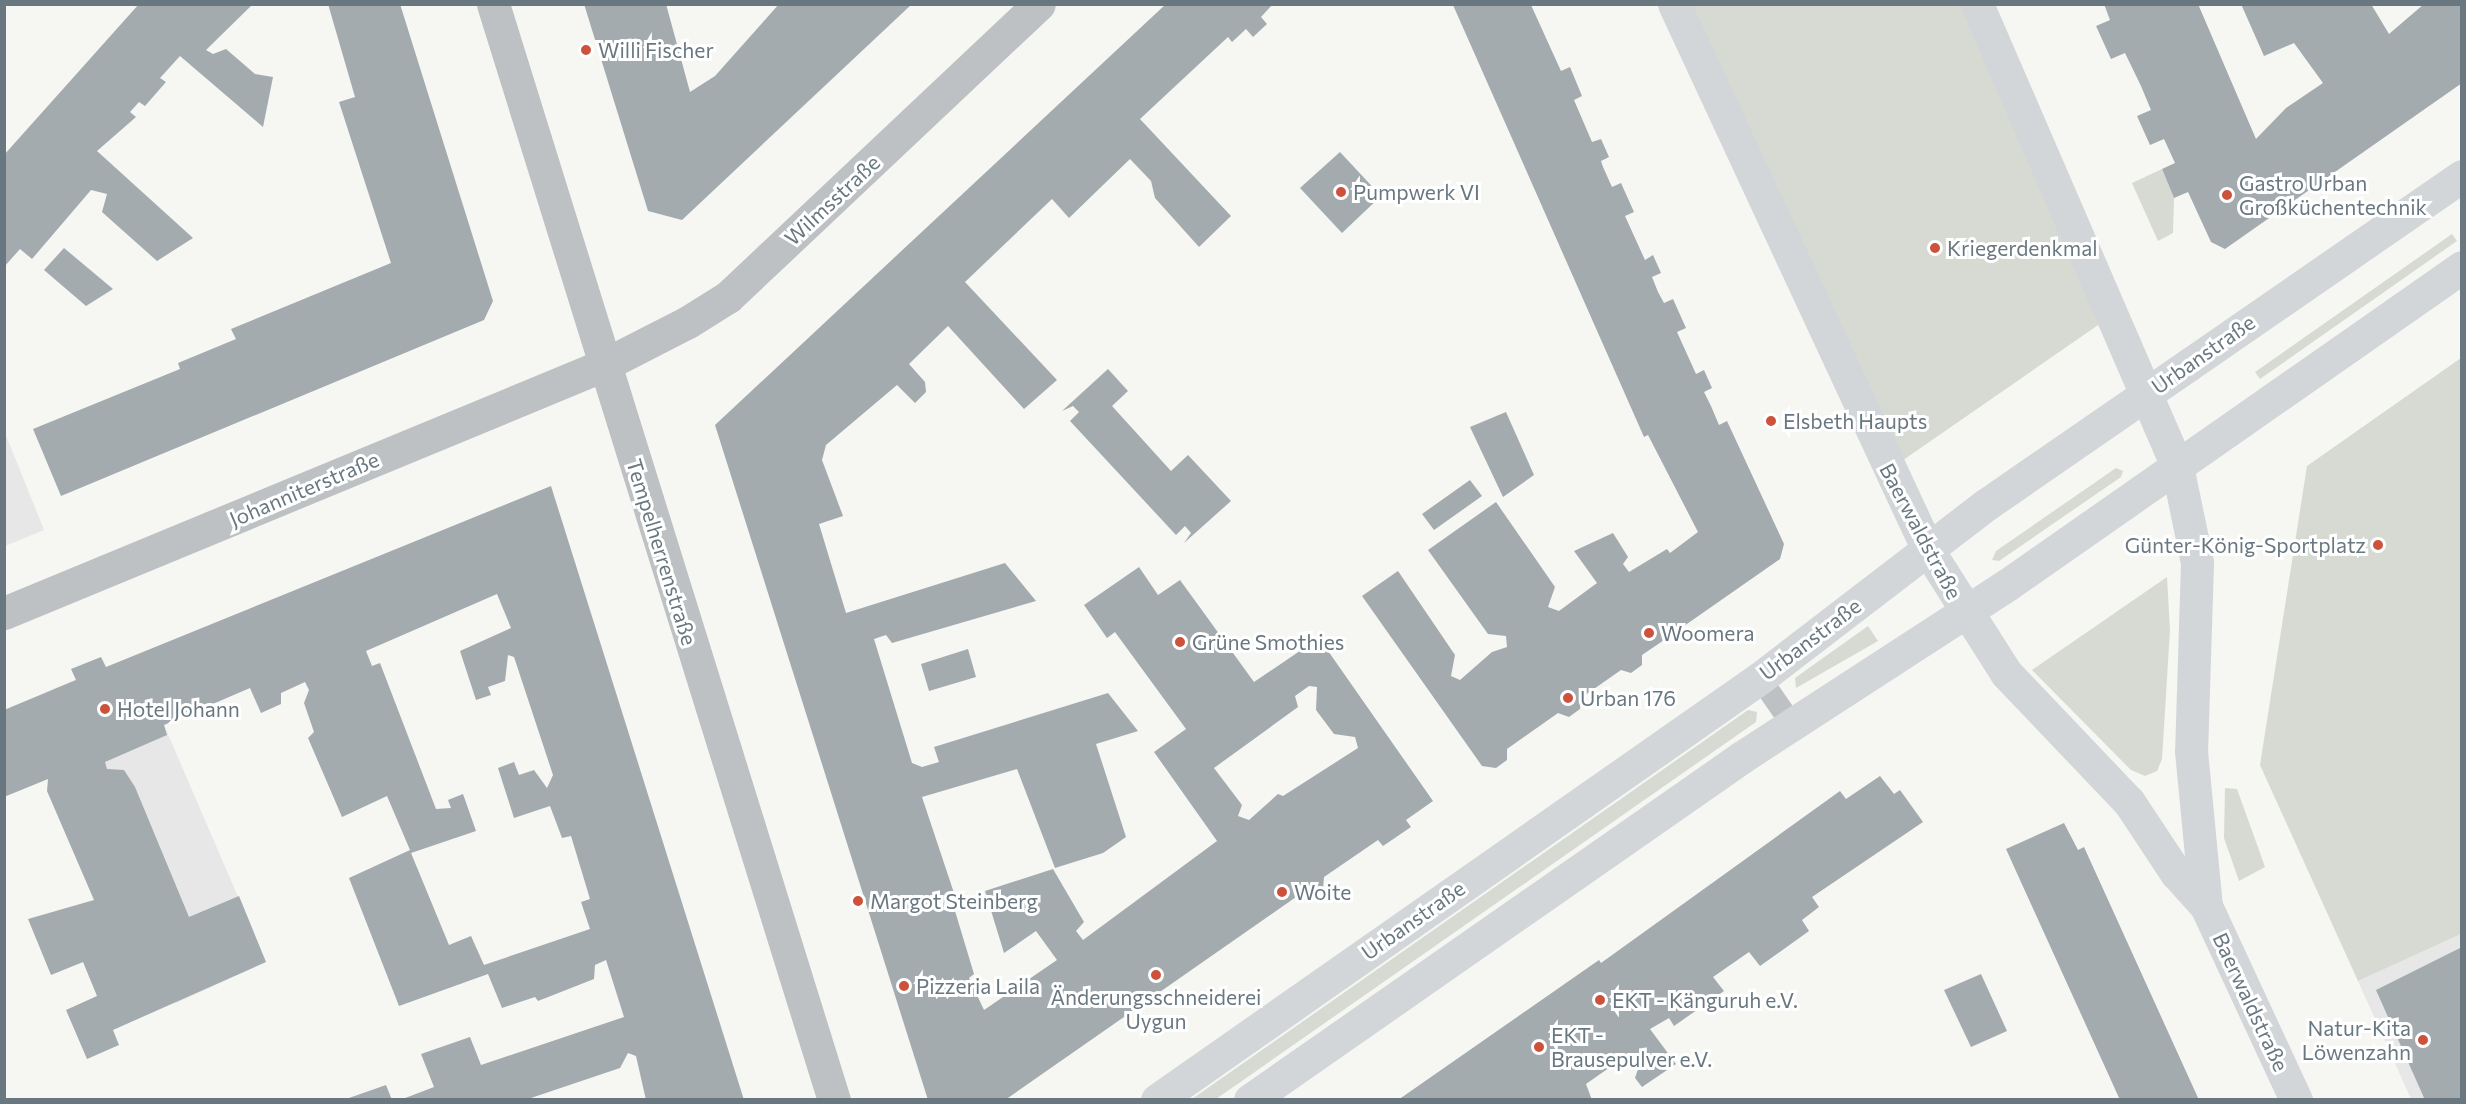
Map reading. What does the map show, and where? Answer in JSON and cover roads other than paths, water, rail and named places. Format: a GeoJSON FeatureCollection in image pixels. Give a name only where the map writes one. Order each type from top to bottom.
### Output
{"type":"FeatureCollection","features":[{"type":"Feature","properties":{"kind":"main road","name":"Baerwaldstraße"},"geometry":{"type":"LineString","coordinates":[[1674,4],[1928,550],[1965,612],[2006,673],[2129,802],[2176,873],[2206,906],[2296,1100]]}},
{"type":"Feature","properties":{"kind":"main road","name":"Baerwaldstraße"},"geometry":{"type":"LineString","coordinates":[[1977,4],[2149,392],[2177,466],[2197,563],[2191,751],[2206,906]]}},
{"type":"Feature","properties":{"kind":"main road","name":"Urbanstraße"},"geometry":{"type":"LineString","coordinates":[[1157,1100],[1760,678],[1928,550],[2149,392],[2458,186]]}},
{"type":"Feature","properties":{"kind":"main road"},"geometry":{"type":"LineString","coordinates":[[1250,1100],[1791,723],[1965,612],[2462,267]]}},
{"type":"Feature","properties":{"kind":"street","name":"Tempelherrenstraße"},"geometry":{"type":"LineString","coordinates":[[493,4],[834,1100]]}},
{"type":"Feature","properties":{"kind":"street","name":"Wilmsstraße"},"geometry":{"type":"LineString","coordinates":[[604,365],[728,297],[1038,4]]}},
{"type":"Feature","properties":{"kind":"street","name":"Johanniterstraße"},"geometry":{"type":"LineString","coordinates":[[4,613],[604,365]]}},
{"type":"Feature","properties":{"kind":"lane"},"geometry":{"type":"LineString","coordinates":[[1760,678],[1791,723]]}},
{"type":"Feature","properties":{"kind":"place","name":"Willi Fischer"},"geometry":{"type":"Point","coordinates":[586,50]}},
{"type":"Feature","properties":{"kind":"place","name":"Pumpwerk VI"},"geometry":{"type":"Point","coordinates":[1341,192]}},
{"type":"Feature","properties":{"kind":"place","name":"Gastro Urban Großküchentechnik"},"geometry":{"type":"Point","coordinates":[2227,195]}},
{"type":"Feature","properties":{"kind":"place","name":"Kriegerdenkmal"},"geometry":{"type":"Point","coordinates":[1935,248]}},
{"type":"Feature","properties":{"kind":"place","name":"Elsbeth Haupts"},"geometry":{"type":"Point","coordinates":[1771,421]}},
{"type":"Feature","properties":{"kind":"place","name":"Günter-König-Sportplatz"},"geometry":{"type":"Point","coordinates":[2378,545]}},
{"type":"Feature","properties":{"kind":"place","name":"Woomera"},"geometry":{"type":"Point","coordinates":[1649,633]}},
{"type":"Feature","properties":{"kind":"place","name":"Grüne Smothies"},"geometry":{"type":"Point","coordinates":[1180,642]}},
{"type":"Feature","properties":{"kind":"place","name":"Urban 176"},"geometry":{"type":"Point","coordinates":[1568,698]}},
{"type":"Feature","properties":{"kind":"place","name":"Hotel Johann"},"geometry":{"type":"Point","coordinates":[105,709]}},
{"type":"Feature","properties":{"kind":"place","name":"Woite"},"geometry":{"type":"Point","coordinates":[1282,892]}},
{"type":"Feature","properties":{"kind":"place","name":"Margot Steinberg"},"geometry":{"type":"Point","coordinates":[858,901]}},
{"type":"Feature","properties":{"kind":"place","name":"Änderungsschneiderei Uygun"},"geometry":{"type":"Point","coordinates":[1156,975]}},
{"type":"Feature","properties":{"kind":"place","name":"Pizzeria Laila"},"geometry":{"type":"Point","coordinates":[904,986]}},
{"type":"Feature","properties":{"kind":"place","name":"EKT - Känguruh e.V."},"geometry":{"type":"Point","coordinates":[1600,1000]}},
{"type":"Feature","properties":{"kind":"place","name":"Natur-Kita Löwenzahn"},"geometry":{"type":"Point","coordinates":[2423,1040]}},
{"type":"Feature","properties":{"kind":"place","name":"EKT - Brausepulver e.V."},"geometry":{"type":"Point","coordinates":[1539,1047]}}]}
